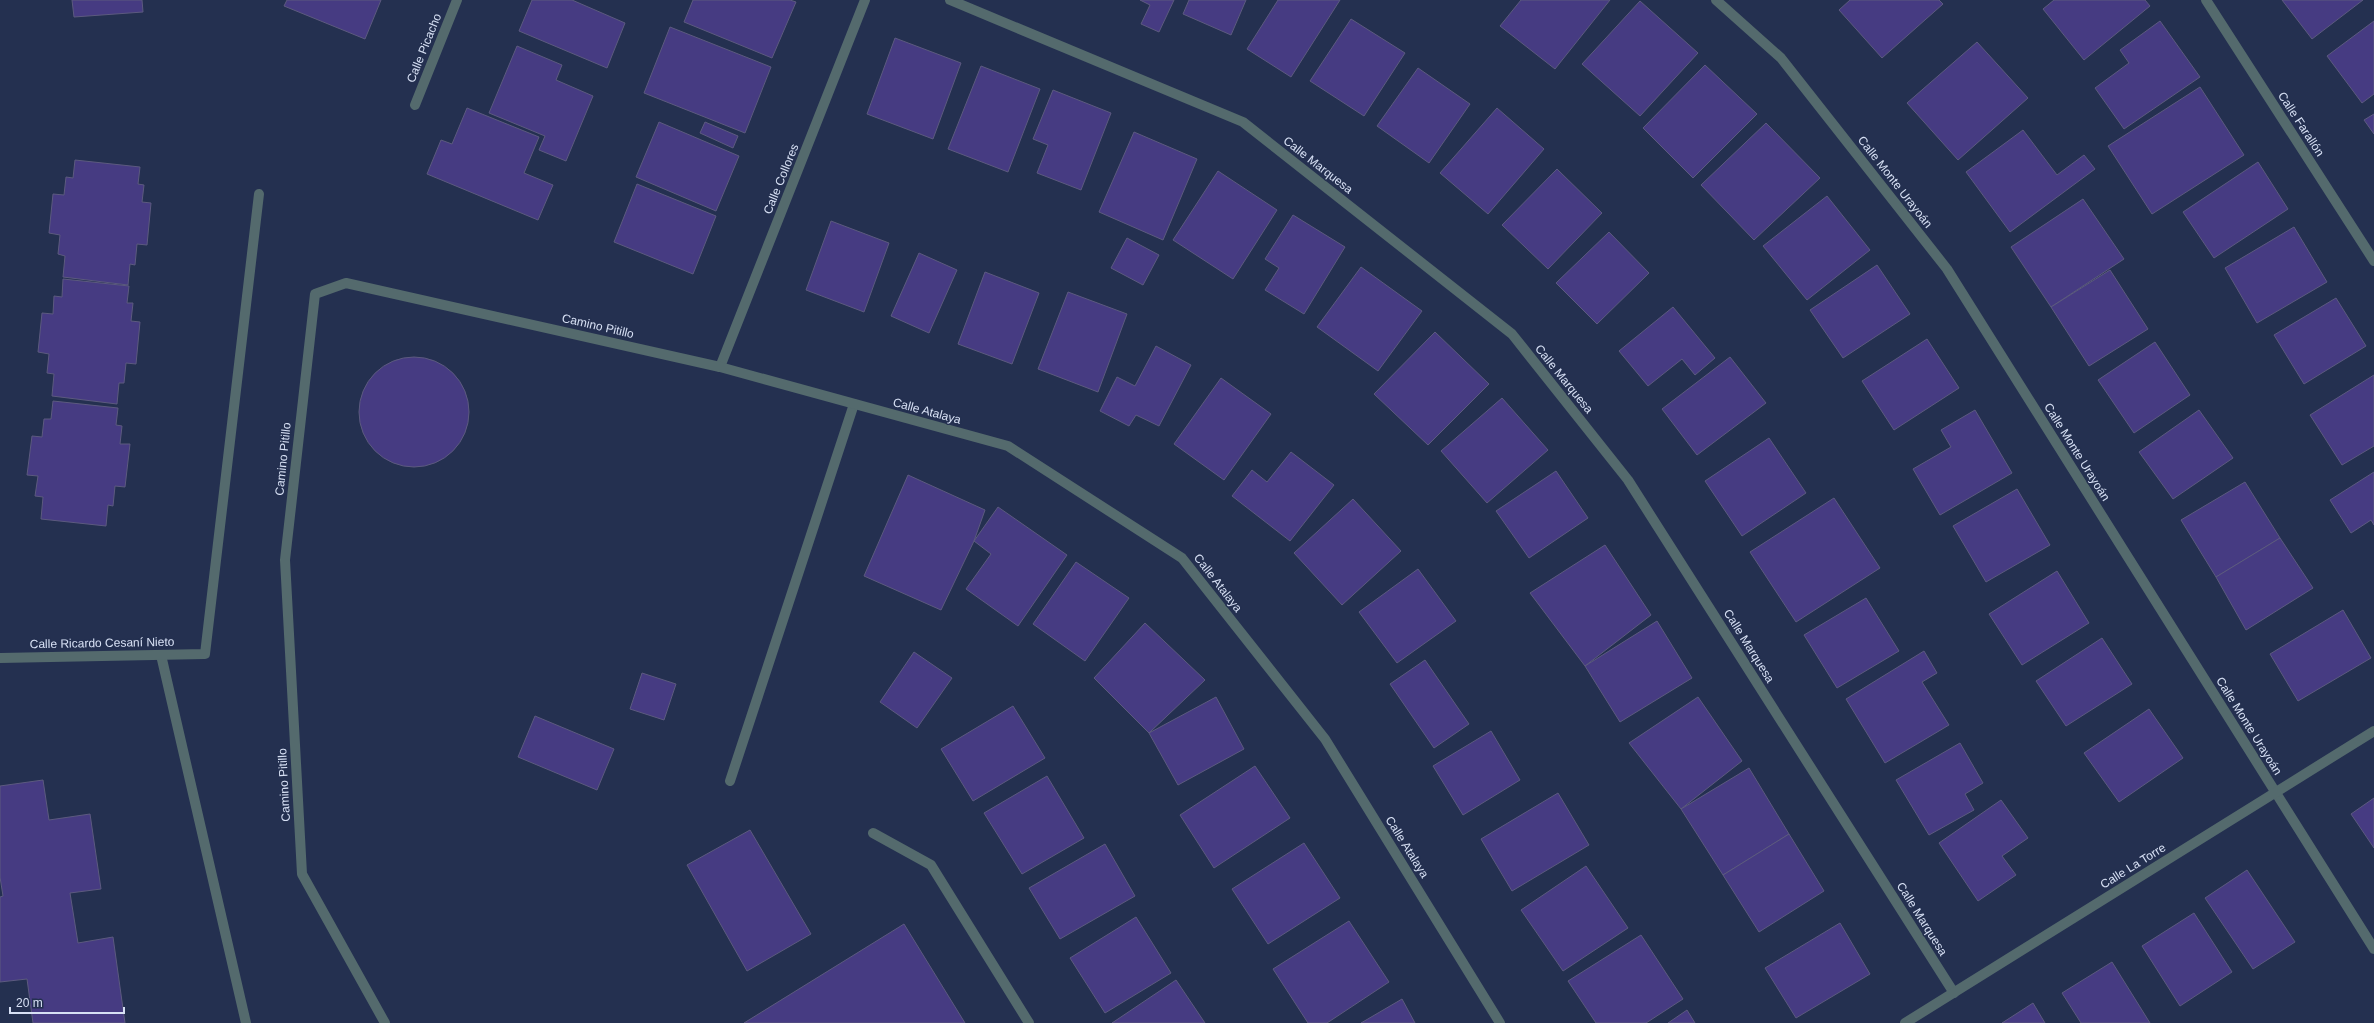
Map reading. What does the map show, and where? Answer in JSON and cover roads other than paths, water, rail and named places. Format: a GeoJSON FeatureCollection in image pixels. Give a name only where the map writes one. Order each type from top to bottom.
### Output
{"type":"FeatureCollection","features":[{"type":"Feature","properties":{"kind":"street","name":"Calle Picacho"},"geometry":{"type":"LineString","coordinates":[[415,105],[457,0]]}},
{"type":"Feature","properties":{"kind":"street","name":"Calle Collores"},"geometry":{"type":"LineString","coordinates":[[720,367],[865,0]]}},
{"type":"Feature","properties":{"kind":"street","name":"Calle Marquesa"},"geometry":{"type":"LineString","coordinates":[[950,0],[1243,122],[1512,334],[1628,480],[1954,993]]}},
{"type":"Feature","properties":{"kind":"street","name":"Calle Monte Urayoán"},"geometry":{"type":"LineString","coordinates":[[1716,0],[1781,58],[1947,269],[2374,949]]}},
{"type":"Feature","properties":{"kind":"street","name":"Calle Farallón"},"geometry":{"type":"LineString","coordinates":[[2206,0],[2374,261]]}},
{"type":"Feature","properties":{"kind":"street","name":"Calle Ricardo Cesaní Nieto"},"geometry":{"type":"LineString","coordinates":[[0,658],[204,654],[259,194]]}},
{"type":"Feature","properties":{"kind":"street","name":"Camino Pitillo"},"geometry":{"type":"LineString","coordinates":[[385,1023],[302,874],[285,560],[315,294],[346,283],[720,367]]}},
{"type":"Feature","properties":{"kind":"street","name":"Calle Atalaya"},"geometry":{"type":"LineString","coordinates":[[720,367],[1008,446],[1182,558],[1325,739],[1500,1023]]}},
{"type":"Feature","properties":{"kind":"street"},"geometry":{"type":"LineString","coordinates":[[730,781],[854,404]]}},
{"type":"Feature","properties":{"kind":"street"},"geometry":{"type":"LineString","coordinates":[[162,655],[246,1023]]}},
{"type":"Feature","properties":{"kind":"street","name":"Calle La Torre"},"geometry":{"type":"LineString","coordinates":[[1905,1023],[2374,731]]}},
{"type":"Feature","properties":{"kind":"street"},"geometry":{"type":"LineString","coordinates":[[873,833],[931,865],[1029,1023]]}}]}
